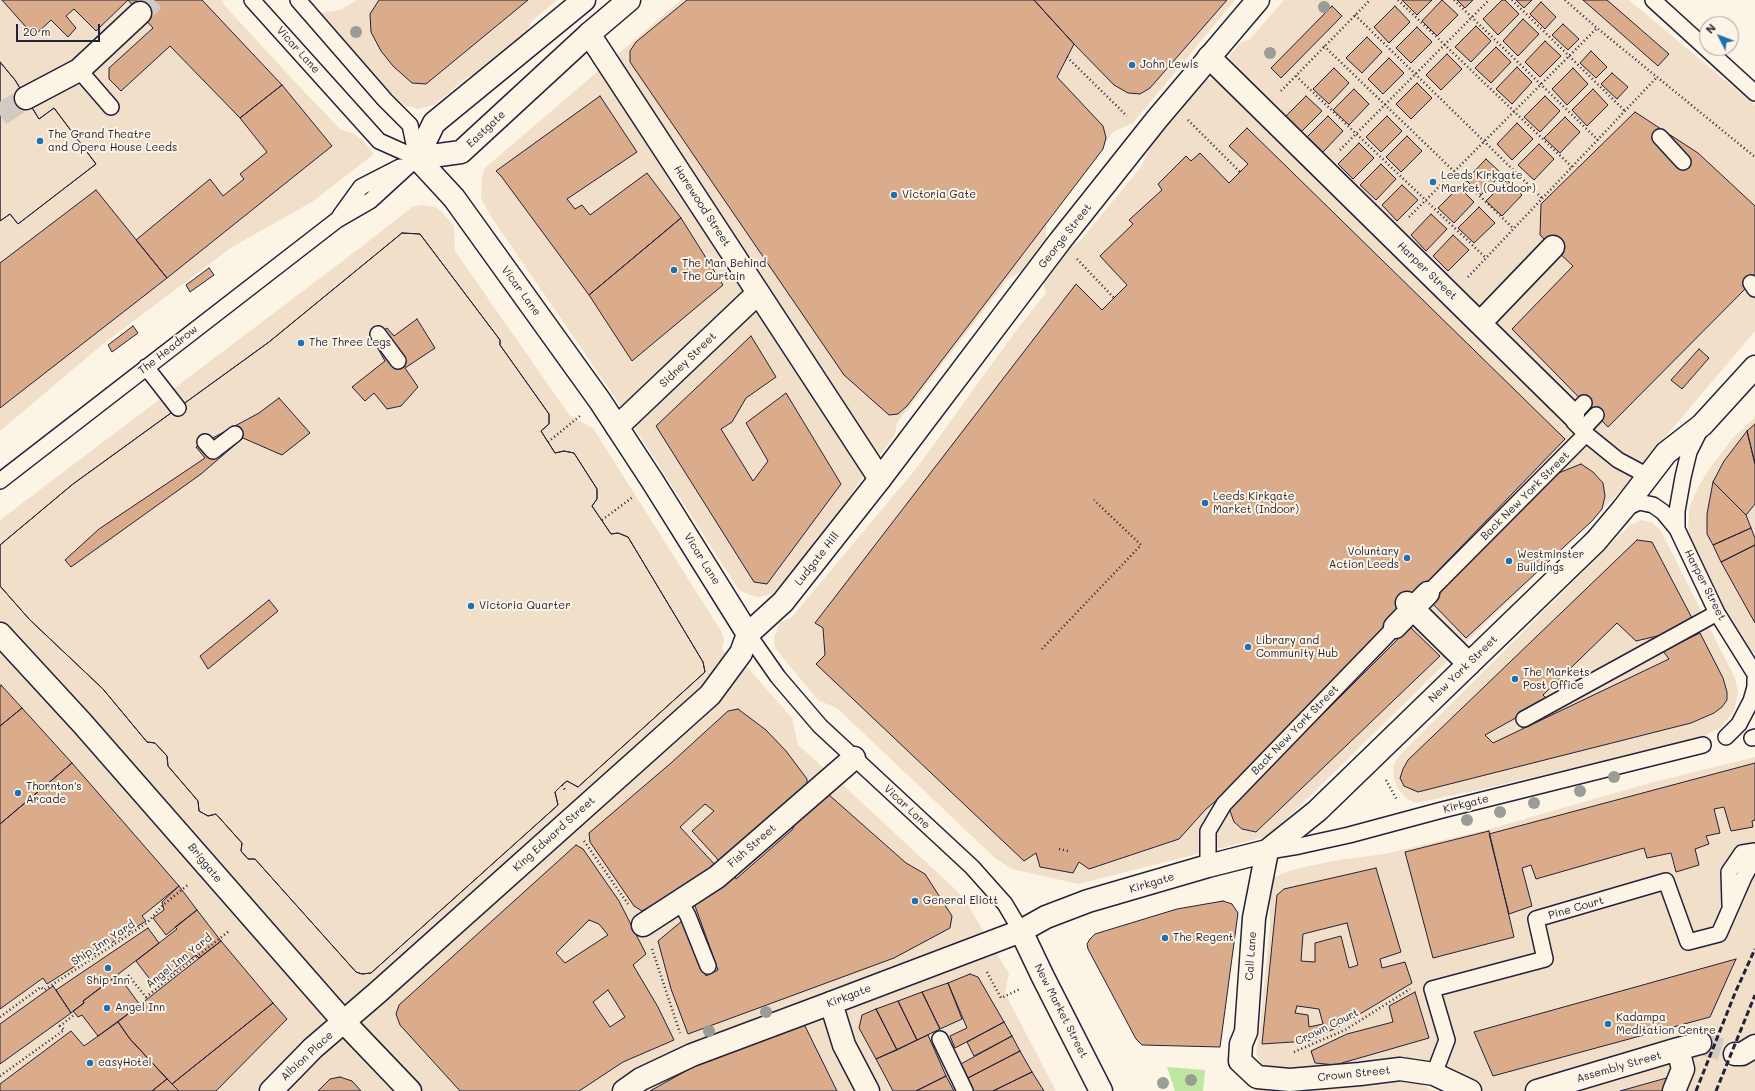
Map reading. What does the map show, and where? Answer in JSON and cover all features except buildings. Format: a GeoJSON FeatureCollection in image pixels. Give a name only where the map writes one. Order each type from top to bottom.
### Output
{"type":"FeatureCollection","features":[{"type":"Feature","properties":{"kind":"street"},"geometry":{"type":"LineString","coordinates":[[417,158],[434,123],[584,0]]}},
{"type":"Feature","properties":{"kind":"street","name":"Eastgate"},"geometry":{"type":"LineString","coordinates":[[417,158],[461,152],[589,34],[629,0]]}},
{"type":"Feature","properties":{"kind":"street","name":"George Street"},"geometry":{"type":"LineString","coordinates":[[880,479],[1060,241],[1171,103],[1258,0]]}},
{"type":"Feature","properties":{"kind":"street"},"geometry":{"type":"LineString","coordinates":[[26,98],[79,70],[140,13]]}},
{"type":"Feature","properties":{"kind":"street","name":"Harewood Street"},"geometry":{"type":"LineString","coordinates":[[589,34],[880,479]]}},
{"type":"Feature","properties":{"kind":"street","name":"Harper Street"},"geometry":{"type":"LineString","coordinates":[[1209,57],[1581,421]]}},
{"type":"Feature","properties":{"kind":"street","name":"Vicar Lane"},"geometry":{"type":"LineString","coordinates":[[417,158],[454,198],[600,401],[653,482],[748,634]]}},
{"type":"Feature","properties":{"kind":"street"},"geometry":{"type":"LineString","coordinates":[[1480,323],[1553,247]]}},
{"type":"Feature","properties":{"kind":"street","name":"Sidney Street"},"geometry":{"type":"LineString","coordinates":[[617,427],[758,293]]}},
{"type":"Feature","properties":{"kind":"street","name":"New York Street"},"geometry":{"type":"LineString","coordinates":[[1267,851],[1317,811],[1596,541],[1623,509],[1666,453],[1702,425],[1755,367]]}},
{"type":"Feature","properties":{"kind":"street","name":"Ludgate Hill"},"geometry":{"type":"LineString","coordinates":[[748,634],[783,602],[880,479]]}},
{"type":"Feature","properties":{"kind":"street"},"geometry":{"type":"LineString","coordinates":[[1416,601],[1469,664]]}},
{"type":"Feature","properties":{"kind":"street","name":"Back New York Street"},"geometry":{"type":"LineString","coordinates":[[1395,626],[1416,601]]}},
{"type":"Feature","properties":{"kind":"street","name":"Briggate"},"geometry":{"type":"LineString","coordinates":[[0,634],[87,728],[185,839],[208,869],[344,1022],[410,1091]]}},
{"type":"Feature","properties":{"kind":"street","name":"King Edward Street"},"geometry":{"type":"LineString","coordinates":[[344,1022],[710,695],[741,653],[748,634]]}},
{"type":"Feature","properties":{"kind":"street","name":"Fish Street"},"geometry":{"type":"LineString","coordinates":[[642,925],[717,877],[854,758]]}},
{"type":"Feature","properties":{"kind":"street","name":"Kirkgate"},"geometry":{"type":"LineString","coordinates":[[624,1091],[641,1079],[692,1054],[832,1003],[1021,931],[1046,916],[1088,901],[1208,866],[1267,851]]}},
{"type":"Feature","properties":{"kind":"street","name":"Call Lane"},"geometry":{"type":"LineString","coordinates":[[1240,1061],[1241,1044],[1246,1032],[1254,918],[1267,851]]}},
{"type":"Feature","properties":{"kind":"street","name":"New Market Street"},"geometry":{"type":"LineString","coordinates":[[1021,931],[1042,977],[1101,1091]]}},
{"type":"Feature","properties":{"kind":"street"},"geometry":{"type":"LineString","coordinates":[[832,1003],[844,1045],[868,1091]]}},
{"type":"Feature","properties":{"kind":"street","name":"Albion Place"},"geometry":{"type":"LineString","coordinates":[[271,1091],[313,1048],[344,1022]]}},
{"type":"Feature","properties":{"kind":"street","name":"Assembly Street"},"geometry":{"type":"LineString","coordinates":[[1537,1091],[1700,1043]]}},
{"type":"Feature","properties":{"kind":"street"},"geometry":{"type":"LineString","coordinates":[[1674,1091],[1683,1069],[1678,1050]]}},
{"type":"Feature","properties":{"kind":"street","name":"Crown Street"},"geometry":{"type":"LineString","coordinates":[[1240,1061],[1257,1077],[1290,1080],[1400,1069],[1434,1074],[1470,1091]]}},
{"type":"Feature","properties":{"kind":"lane","name":"Vicar Lane"},"geometry":{"type":"LineString","coordinates":[[252,0],[379,141],[417,158]]}},
{"type":"Feature","properties":{"kind":"lane"},"geometry":{"type":"LineString","coordinates":[[298,0],[385,100],[410,124],[417,158]]}},
{"type":"Feature","properties":{"kind":"lane"},"geometry":{"type":"LineString","coordinates":[[1653,0],[1755,93]]}},
{"type":"Feature","properties":{"kind":"lane"},"geometry":{"type":"LineString","coordinates":[[79,70],[111,107]]}},
{"type":"Feature","properties":{"kind":"lane"},"geometry":{"type":"LineString","coordinates":[[1660,138],[1683,162]]}},
{"type":"Feature","properties":{"kind":"lane","name":"The Headrow"},"geometry":{"type":"LineString","coordinates":[[0,481],[337,220],[370,201],[417,158]]}},
{"type":"Feature","properties":{"kind":"lane"},"geometry":{"type":"LineString","coordinates":[[378,334],[398,361]]}},
{"type":"Feature","properties":{"kind":"lane"},"geometry":{"type":"LineString","coordinates":[[146,368],[178,408]]}},
{"type":"Feature","properties":{"kind":"lane","name":"Back New York Street"},"geometry":{"type":"LineString","coordinates":[[1416,601],[1581,421],[1596,416]]}},
{"type":"Feature","properties":{"kind":"lane","name":"Harper Street"},"geometry":{"type":"LineString","coordinates":[[1581,421],[1618,460],[1648,476]]}},
{"type":"Feature","properties":{"kind":"lane","name":"Harper Street"},"geometry":{"type":"LineString","coordinates":[[1702,425],[1689,452],[1677,511],[1677,529],[1717,613],[1755,674]]}},
{"type":"Feature","properties":{"kind":"lane"},"geometry":{"type":"LineString","coordinates":[[205,442],[213,451],[235,434]]}},
{"type":"Feature","properties":{"kind":"lane"},"geometry":{"type":"LineString","coordinates":[[1623,509],[1639,502],[1654,505],[1663,512],[1677,529]]}},
{"type":"Feature","properties":{"kind":"lane"},"geometry":{"type":"LineString","coordinates":[[1524,719],[1717,613]]}},
{"type":"Feature","properties":{"kind":"lane","name":"Back New York Street"},"geometry":{"type":"LineString","coordinates":[[1208,866],[1208,831],[1224,804],[1395,626]]}},
{"type":"Feature","properties":{"kind":"lane","name":"Vicar Lane"},"geometry":{"type":"LineString","coordinates":[[748,634],[778,676],[820,726],[972,867],[1005,904],[1021,931]]}},
{"type":"Feature","properties":{"kind":"lane"},"geometry":{"type":"LineString","coordinates":[[1726,737],[1739,724],[1746,712],[1755,687],[1755,679]]}},
{"type":"Feature","properties":{"kind":"lane","name":"Kirkgate"},"geometry":{"type":"LineString","coordinates":[[1267,851],[1299,846],[1349,835],[1703,745]]}},
{"type":"Feature","properties":{"kind":"lane","name":"Pine Court"},"geometry":{"type":"LineString","coordinates":[[1730,910],[1729,872],[1742,853],[1755,851]]}},
{"type":"Feature","properties":{"kind":"lane","name":"Pine Court"},"geometry":{"type":"LineString","coordinates":[[1434,1074],[1447,1040],[1432,989],[1545,959],[1536,920],[1666,881],[1688,942],[1719,934],[1755,856]]}},
{"type":"Feature","properties":{"kind":"lane"},"geometry":{"type":"LineString","coordinates":[[680,901],[688,916],[708,966]]}},
{"type":"Feature","properties":{"kind":"lane"},"geometry":{"type":"LineString","coordinates":[[940,1039],[965,1091]]}},
{"type":"Feature","properties":{"kind":"path"},"geometry":{"type":"LineString","coordinates":[[1262,110],[1370,0]]}},
{"type":"Feature","properties":{"kind":"path"},"geometry":{"type":"LineString","coordinates":[[1398,0],[1572,167]]}},
{"type":"Feature","properties":{"kind":"path"},"geometry":{"type":"LineString","coordinates":[[1454,0],[1598,140]]}},
{"type":"Feature","properties":{"kind":"path"},"geometry":{"type":"LineString","coordinates":[[1322,168],[1489,0]]}},
{"type":"Feature","properties":{"kind":"path"},"geometry":{"type":"LineString","coordinates":[[1512,0],[1625,111]]}},
{"type":"Feature","properties":{"kind":"path"},"geometry":{"type":"LineString","coordinates":[[1565,0],[1597,28],[1755,156]]}},
{"type":"Feature","properties":{"kind":"path"},"geometry":{"type":"LineString","coordinates":[[1355,15],[1484,143],[1543,199]]}},
{"type":"Feature","properties":{"kind":"path"},"geometry":{"type":"LineString","coordinates":[[1391,236],[1597,28]]}},
{"type":"Feature","properties":{"kind":"path"},"geometry":{"type":"LineString","coordinates":[[1324,46],[1514,229]]}},
{"type":"Feature","properties":{"kind":"path"},"geometry":{"type":"LineString","coordinates":[[1067,57],[1129,118]]}},
{"type":"Feature","properties":{"kind":"path"},"geometry":{"type":"LineString","coordinates":[[1296,76],[1486,258]]}},
{"type":"Feature","properties":{"kind":"path"},"geometry":{"type":"LineString","coordinates":[[1451,295],[1657,77]]}},
{"type":"Feature","properties":{"kind":"path"},"geometry":{"type":"LineString","coordinates":[[1171,103],[1240,172]]}},
{"type":"Feature","properties":{"kind":"path"},"geometry":{"type":"LineString","coordinates":[[1060,241],[1114,298]]}},
{"type":"Feature","properties":{"kind":"path"},"geometry":{"type":"LineString","coordinates":[[548,442],[600,401]]}},
{"type":"Feature","properties":{"kind":"path"},"geometry":{"type":"LineString","coordinates":[[602,520],[653,482]]}},
{"type":"Feature","properties":{"kind":"path"},"geometry":{"type":"LineString","coordinates":[[1042,649],[1141,545],[1094,500]]}},
{"type":"Feature","properties":{"kind":"path"},"geometry":{"type":"LineString","coordinates":[[1382,747],[1382,767],[1388,783],[1396,799],[1411,818]]}},
{"type":"Feature","properties":{"kind":"path"},"geometry":{"type":"LineString","coordinates":[[570,820],[642,925],[656,957],[665,990],[682,1037],[692,1054]]}},
{"type":"Feature","properties":{"kind":"path"},"geometry":{"type":"LineString","coordinates":[[1059,849],[1068,851]]}},
{"type":"Feature","properties":{"kind":"path","name":"Ship Inn Yard"},"geometry":{"type":"LineString","coordinates":[[0,1017],[41,987],[44,990],[147,923],[163,905],[208,869]]}},
{"type":"Feature","properties":{"kind":"path","name":"Angel Inn Yard"},"geometry":{"type":"LineString","coordinates":[[122,980],[128,975],[146,997],[249,915]]}},
{"type":"Feature","properties":{"kind":"path","name":"Crown Court"},"geometry":{"type":"LineString","coordinates":[[1290,1080],[1292,1053],[1345,1030],[1412,988]]}},
{"type":"Feature","properties":{"kind":"path"},"geometry":{"type":"LineString","coordinates":[[0,1076],[64,1030],[60,1026],[75,1014]]}},
{"type":"Feature","properties":{"kind":"shaded area"},"geometry":{"type":"Polygon","coordinates":[[[0,0],[222,0],[225,6],[340,129],[354,134],[363,140],[374,154],[312,202],[232,247],[103,344],[0,431],[0,0]]]}},
{"type":"Feature","properties":{"kind":"shaded area"},"geometry":{"type":"Polygon","coordinates":[[[357,0],[557,0],[534,19],[525,36],[481,72],[467,77],[434,105],[418,109],[401,104],[393,99],[319,13],[340,10],[357,0]]]}},
{"type":"Feature","properties":{"kind":"shaded area"},"geometry":{"type":"Polygon","coordinates":[[[681,0],[1235,0],[1133,123],[1113,132],[1046,221],[1046,242],[1024,270],[1007,280],[897,423],[895,435],[864,475],[838,515],[786,582],[771,594],[759,597],[739,590],[616,399],[490,215],[481,198],[482,176],[485,168],[681,0]]]}},
{"type":"Feature","properties":{"kind":"shaded area"},"geometry":{"type":"Polygon","coordinates":[[[1284,0],[1629,0],[1755,105],[1755,331],[1623,489],[1269,836],[1078,884],[1012,869],[995,858],[838,709],[818,700],[775,648],[774,638],[780,622],[792,617],[919,465],[1015,332],[1046,293],[1042,279],[1060,254],[1080,241],[1141,167],[1155,136],[1200,81],[1207,79],[1215,80],[1219,84],[1236,65],[1230,60],[1230,55],[1240,43],[1250,39],[1284,0]]]}},
{"type":"Feature","properties":{"kind":"shaded area"},"geometry":{"type":"Polygon","coordinates":[[[422,205],[436,207],[454,226],[455,251],[570,416],[593,428],[721,631],[724,640],[722,649],[740,672],[745,667],[748,668],[792,718],[798,745],[843,785],[965,900],[1009,974],[1005,993],[1056,1091],[0,1091],[0,520],[412,207],[422,205]]]}},
{"type":"Feature","properties":{"kind":"shaded area"},"geometry":{"type":"Polygon","coordinates":[[[1755,417],[1755,652],[1750,653],[1745,648],[1718,597],[1694,549],[1688,531],[1689,508],[1698,487],[1732,439],[1755,417]]]}},
{"type":"Feature","properties":{"kind":"shaded area"},"geometry":{"type":"Polygon","coordinates":[[[1641,520],[1651,522],[1661,531],[1735,678],[1738,692],[1734,711],[1720,728],[1698,739],[1478,790],[1416,803],[1406,798],[1398,789],[1394,778],[1393,765],[1400,755],[1630,525],[1641,520]]]}},
{"type":"Feature","properties":{"kind":"shaded area"},"geometry":{"type":"Polygon","coordinates":[[[1755,757],[1755,1008],[1751,1017],[1755,1009],[1755,1091],[1484,1091],[1474,1080],[1423,1060],[1359,1066],[1270,1070],[1261,1064],[1256,1054],[1270,925],[1269,892],[1274,877],[1295,869],[1338,860],[1384,854],[1490,829],[1646,784],[1755,757]]]}},
{"type":"Feature","properties":{"kind":"shaded area"},"geometry":{"type":"Polygon","coordinates":[[[1386,1080],[1420,1084],[1435,1091],[1252,1091],[1269,1084],[1386,1080]]]}},
{"type":"Feature","properties":{"kind":"green space"},"geometry":{"type":"Polygon","coordinates":[[[1167,1067],[1205,1070],[1203,1091],[1175,1091],[1167,1067]]]}},
{"type":"Feature","properties":{"kind":"tunnel"},"geometry":{"type":"LineString","coordinates":[[140,13],[154,0]]}},
{"type":"Feature","properties":{"kind":"tunnel"},"geometry":{"type":"LineString","coordinates":[[0,115],[26,98]]}},
{"type":"Feature","properties":{"kind":"tunnel"},"geometry":{"type":"LineString","coordinates":[[1700,1043],[1735,1054]]}},
{"type":"Feature","properties":{"kind":"railway"},"geometry":{"type":"LineString","coordinates":[[1696,1091],[1735,993],[1755,949]]}},
{"type":"Feature","properties":{"kind":"railway"},"geometry":{"type":"LineString","coordinates":[[1716,1091],[1755,995]]}},
{"type":"Feature","properties":{"kind":"place","name":"John Lewis"},"geometry":{"type":"Point","coordinates":[1132,65]}},
{"type":"Feature","properties":{"kind":"place","name":"The Grand Theatre and Opera House Leeds"},"geometry":{"type":"Point","coordinates":[40,141]}},
{"type":"Feature","properties":{"kind":"place","name":"Leeds Kirkgate Market (Outdoor)"},"geometry":{"type":"Point","coordinates":[1433,182]}},
{"type":"Feature","properties":{"kind":"place","name":"Victoria Gate"},"geometry":{"type":"Point","coordinates":[894,195]}},
{"type":"Feature","properties":{"kind":"place","name":"The Man Behind The Curtain"},"geometry":{"type":"Point","coordinates":[674,270]}},
{"type":"Feature","properties":{"kind":"place","name":"The Three Legs"},"geometry":{"type":"Point","coordinates":[301,343]}},
{"type":"Feature","properties":{"kind":"place","name":"Leeds Kirkgate Market (Indoor)"},"geometry":{"type":"Point","coordinates":[1205,503]}},
{"type":"Feature","properties":{"kind":"place","name":"Voluntary Action Leeds"},"geometry":{"type":"Point","coordinates":[1407,558]}},
{"type":"Feature","properties":{"kind":"place","name":"Westminster Buildings"},"geometry":{"type":"Point","coordinates":[1509,561]}},
{"type":"Feature","properties":{"kind":"place","name":"Victoria Quarter"},"geometry":{"type":"Point","coordinates":[471,606]}},
{"type":"Feature","properties":{"kind":"place","name":"Library and Community Hub"},"geometry":{"type":"Point","coordinates":[1248,647]}},
{"type":"Feature","properties":{"kind":"place","name":"The Markets Post Office"},"geometry":{"type":"Point","coordinates":[1515,679]}},
{"type":"Feature","properties":{"kind":"place","name":"Thornton's Arcade"},"geometry":{"type":"Point","coordinates":[18,793]}},
{"type":"Feature","properties":{"kind":"place","name":"General Eliott"},"geometry":{"type":"Point","coordinates":[915,901]}},
{"type":"Feature","properties":{"kind":"place","name":"The Regent"},"geometry":{"type":"Point","coordinates":[1165,938]}},
{"type":"Feature","properties":{"kind":"place","name":"Ship Inn"},"geometry":{"type":"Point","coordinates":[108,968]}},
{"type":"Feature","properties":{"kind":"place","name":"Angel Inn"},"geometry":{"type":"Point","coordinates":[107,1008]}},
{"type":"Feature","properties":{"kind":"place","name":"Kadampa Meditation Centre"},"geometry":{"type":"Point","coordinates":[1608,1024]}},
{"type":"Feature","properties":{"kind":"place","name":"easyHotel"},"geometry":{"type":"Point","coordinates":[90,1063]}}]}
